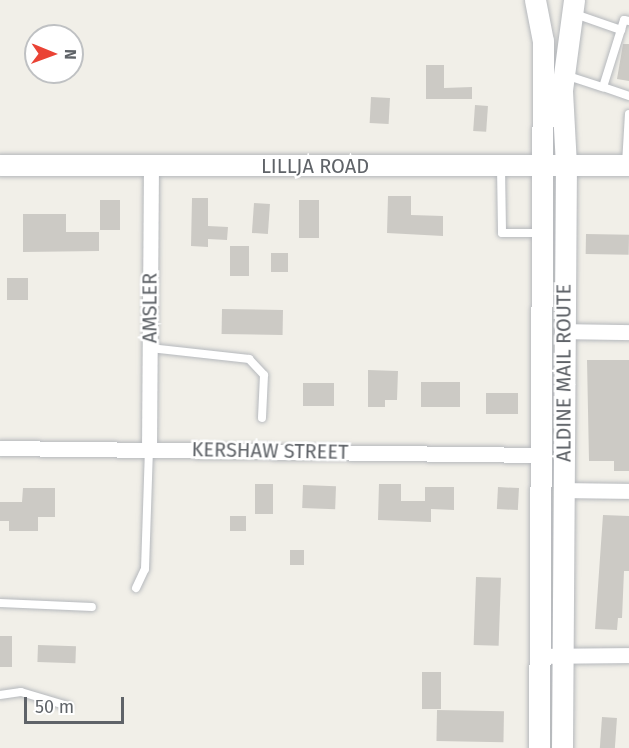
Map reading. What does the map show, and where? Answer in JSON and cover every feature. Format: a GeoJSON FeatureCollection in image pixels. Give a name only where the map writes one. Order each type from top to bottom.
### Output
{"type":"FeatureCollection","features":[{"type":"Feature","properties":{"kind":"main road"},"geometry":{"type":"LineString","coordinates":[[535,0],[553,76]]}},
{"type":"Feature","properties":{"kind":"main road","name":"ALDINE MAIL ROUTE"},"geometry":{"type":"LineString","coordinates":[[539,748],[542,165],[553,76],[572,6]]}},
{"type":"Feature","properties":{"kind":"main road","name":"ALDINE MAIL ROUTE"},"geometry":{"type":"LineString","coordinates":[[553,76],[566,165],[562,748]]}},
{"type":"Feature","properties":{"kind":"main road","name":"LILLJA ROAD"},"geometry":{"type":"LineString","coordinates":[[0,165],[628,165]]}},
{"type":"Feature","properties":{"kind":"street","name":"AMSLER"},"geometry":{"type":"LineString","coordinates":[[149,450],[151,166]]}},
{"type":"Feature","properties":{"kind":"street"},"geometry":{"type":"LineString","coordinates":[[564,331],[629,332]]}},
{"type":"Feature","properties":{"kind":"street","name":"KERSHAW STREET"},"geometry":{"type":"LineString","coordinates":[[0,448],[541,455]]}},
{"type":"Feature","properties":{"kind":"street"},"geometry":{"type":"LineString","coordinates":[[565,490],[629,491]]}},
{"type":"Feature","properties":{"kind":"street"},"geometry":{"type":"LineString","coordinates":[[539,656],[629,655]]}},
{"type":"Feature","properties":{"kind":"lane"},"geometry":{"type":"LineString","coordinates":[[572,6],[621,30]]}},
{"type":"Feature","properties":{"kind":"lane"},"geometry":{"type":"LineString","coordinates":[[603,87],[624,20],[629,21]]}},
{"type":"Feature","properties":{"kind":"lane"},"geometry":{"type":"LineString","coordinates":[[553,76],[603,87],[629,96]]}},
{"type":"Feature","properties":{"kind":"lane"},"geometry":{"type":"LineString","coordinates":[[628,165],[629,114]]}},
{"type":"Feature","properties":{"kind":"lane"},"geometry":{"type":"LineString","coordinates":[[501,165],[502,233],[541,233]]}},
{"type":"Feature","properties":{"kind":"lane"},"geometry":{"type":"LineString","coordinates":[[150,348],[249,359],[264,375],[262,418]]}},
{"type":"Feature","properties":{"kind":"lane"},"geometry":{"type":"LineString","coordinates":[[136,588],[145,569],[149,450]]}},
{"type":"Feature","properties":{"kind":"lane"},"geometry":{"type":"LineString","coordinates":[[0,603],[92,607]]}},
{"type":"Feature","properties":{"kind":"lane"},"geometry":{"type":"LineString","coordinates":[[0,695],[21,692],[68,706]]}},
{"type":"Feature","properties":{"kind":"building"},"geometry":{"type":"Polygon","coordinates":[[[623,44],[629,44],[629,81],[617,79],[623,44]]]}},
{"type":"Feature","properties":{"kind":"building"},"geometry":{"type":"Polygon","coordinates":[[[426,65],[444,65],[444,88],[472,87],[472,99],[426,99],[426,65]]]}},
{"type":"Feature","properties":{"kind":"building"},"geometry":{"type":"Polygon","coordinates":[[[371,97],[390,98],[389,124],[370,123],[371,97]]]}},
{"type":"Feature","properties":{"kind":"building"},"geometry":{"type":"Polygon","coordinates":[[[475,105],[488,106],[486,132],[473,131],[475,105]]]}},
{"type":"Feature","properties":{"kind":"building"},"geometry":{"type":"Polygon","coordinates":[[[388,196],[411,196],[411,215],[443,216],[443,236],[387,233],[388,196]]]}},
{"type":"Feature","properties":{"kind":"building"},"geometry":{"type":"Polygon","coordinates":[[[192,198],[208,198],[208,226],[228,227],[227,240],[208,239],[208,247],[191,246],[192,198]]]}},
{"type":"Feature","properties":{"kind":"building"},"geometry":{"type":"Polygon","coordinates":[[[100,200],[120,200],[120,230],[100,230],[100,200]]]}},
{"type":"Feature","properties":{"kind":"building"},"geometry":{"type":"Polygon","coordinates":[[[299,200],[319,200],[319,238],[299,238],[299,200]]]}},
{"type":"Feature","properties":{"kind":"building"},"geometry":{"type":"Polygon","coordinates":[[[254,203],[270,204],[268,234],[252,233],[254,203]]]}},
{"type":"Feature","properties":{"kind":"building"},"geometry":{"type":"Polygon","coordinates":[[[23,214],[66,214],[66,232],[99,232],[99,251],[23,252],[23,214]]]}},
{"type":"Feature","properties":{"kind":"building"},"geometry":{"type":"Polygon","coordinates":[[[586,234],[629,235],[629,255],[586,254],[586,234]]]}},
{"type":"Feature","properties":{"kind":"building"},"geometry":{"type":"Polygon","coordinates":[[[230,246],[249,246],[249,276],[230,276],[230,246]]]}},
{"type":"Feature","properties":{"kind":"building"},"geometry":{"type":"Polygon","coordinates":[[[271,253],[288,253],[288,272],[271,272],[271,253]]]}},
{"type":"Feature","properties":{"kind":"building"},"geometry":{"type":"Polygon","coordinates":[[[7,278],[28,278],[28,300],[7,300],[7,278]]]}},
{"type":"Feature","properties":{"kind":"building"},"geometry":{"type":"Polygon","coordinates":[[[222,309],[283,310],[283,335],[222,334],[222,309]]]}},
{"type":"Feature","properties":{"kind":"building"},"geometry":{"type":"Polygon","coordinates":[[[587,360],[629,360],[629,471],[614,471],[614,461],[589,461],[587,360]]]}},
{"type":"Feature","properties":{"kind":"building"},"geometry":{"type":"Polygon","coordinates":[[[368,370],[398,371],[397,400],[385,400],[385,407],[368,407],[368,370]]]}},
{"type":"Feature","properties":{"kind":"building"},"geometry":{"type":"Polygon","coordinates":[[[421,382],[460,382],[460,407],[421,407],[421,382]]]}},
{"type":"Feature","properties":{"kind":"building"},"geometry":{"type":"Polygon","coordinates":[[[303,383],[334,383],[334,406],[303,406],[303,383]]]}},
{"type":"Feature","properties":{"kind":"building"},"geometry":{"type":"Polygon","coordinates":[[[486,393],[518,393],[518,414],[486,414],[486,393]]]}},
{"type":"Feature","properties":{"kind":"building"},"geometry":{"type":"Polygon","coordinates":[[[255,484],[273,484],[273,514],[255,514],[255,484]]]}},
{"type":"Feature","properties":{"kind":"building"},"geometry":{"type":"Polygon","coordinates":[[[379,484],[401,484],[401,501],[425,501],[425,487],[454,487],[454,510],[431,509],[431,522],[378,520],[379,484]]]}},
{"type":"Feature","properties":{"kind":"building"},"geometry":{"type":"Polygon","coordinates":[[[303,485],[336,486],[335,509],[302,508],[303,485]]]}},
{"type":"Feature","properties":{"kind":"building"},"geometry":{"type":"Polygon","coordinates":[[[498,487],[519,488],[518,510],[497,509],[498,487]]]}},
{"type":"Feature","properties":{"kind":"building"},"geometry":{"type":"Polygon","coordinates":[[[23,488],[55,488],[55,517],[38,517],[38,531],[9,531],[9,521],[0,521],[0,502],[22,502],[23,488]]]}},
{"type":"Feature","properties":{"kind":"building"},"geometry":{"type":"Polygon","coordinates":[[[603,515],[629,516],[629,571],[624,571],[622,618],[618,618],[617,630],[595,629],[603,515]]]}},
{"type":"Feature","properties":{"kind":"building"},"geometry":{"type":"Polygon","coordinates":[[[230,516],[246,516],[246,531],[230,531],[230,516]]]}},
{"type":"Feature","properties":{"kind":"building"},"geometry":{"type":"Polygon","coordinates":[[[290,550],[304,550],[304,565],[290,565],[290,550]]]}},
{"type":"Feature","properties":{"kind":"building"},"geometry":{"type":"Polygon","coordinates":[[[476,577],[501,578],[499,646],[474,645],[476,577]]]}},
{"type":"Feature","properties":{"kind":"building"},"geometry":{"type":"Polygon","coordinates":[[[0,636],[12,636],[12,667],[0,667],[0,636]]]}},
{"type":"Feature","properties":{"kind":"building"},"geometry":{"type":"Polygon","coordinates":[[[38,645],[76,646],[75,663],[37,662],[38,645]]]}},
{"type":"Feature","properties":{"kind":"building"},"geometry":{"type":"Polygon","coordinates":[[[422,672],[441,672],[441,709],[422,709],[422,672]]]}},
{"type":"Feature","properties":{"kind":"building"},"geometry":{"type":"Polygon","coordinates":[[[437,710],[504,711],[503,742],[436,741],[437,710]]]}},
{"type":"Feature","properties":{"kind":"building"},"geometry":{"type":"Polygon","coordinates":[[[602,717],[617,718],[615,748],[600,748],[602,717]]]}}]}
